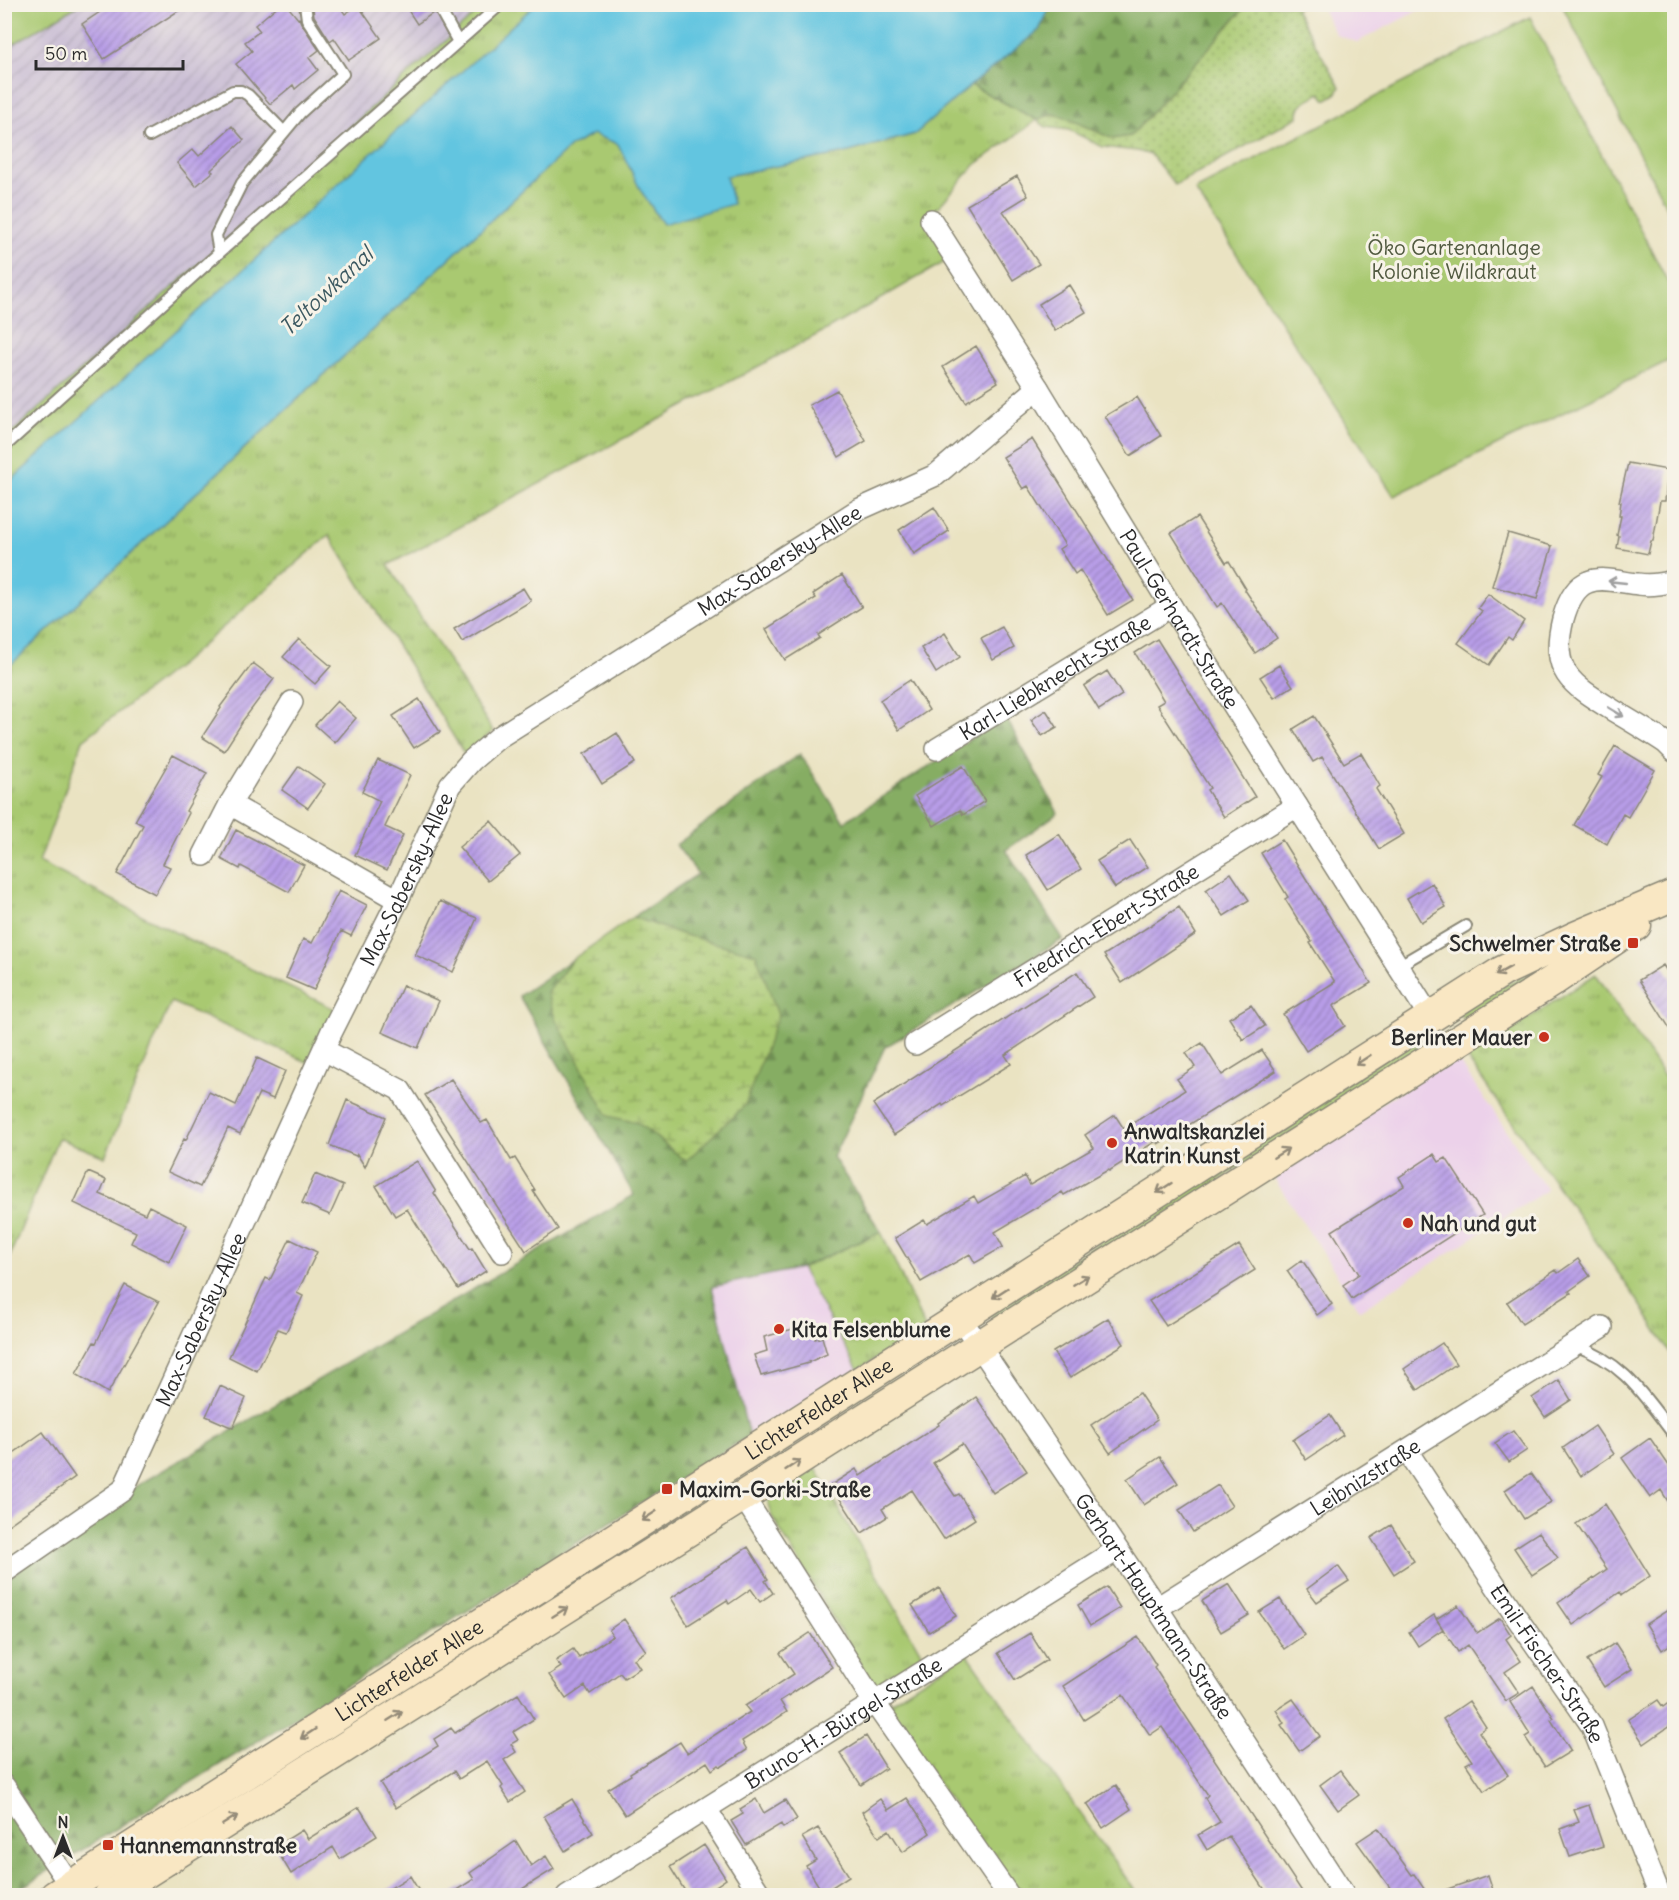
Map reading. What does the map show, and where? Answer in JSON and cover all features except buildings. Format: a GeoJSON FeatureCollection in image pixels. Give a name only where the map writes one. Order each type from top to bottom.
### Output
{"type":"FeatureCollection","features":[{"type":"Feature","properties":{"kind":"main road"},"geometry":{"type":"LineString","coordinates":[[1582,947],[1674,896]]}},
{"type":"Feature","properties":{"kind":"main road","name":"Lichterfelder Allee"},"geometry":{"type":"LineString","coordinates":[[68,1892],[1503,971],[1582,947]]}},
{"type":"Feature","properties":{"kind":"main road","name":"Lichterfelder Allee"},"geometry":{"type":"LineString","coordinates":[[109,1896],[1453,1045],[1582,947]]}},
{"type":"Feature","properties":{"kind":"main road"},"geometry":{"type":"LineString","coordinates":[[1430,1017],[1453,1045]]}},
{"type":"Feature","properties":{"kind":"street","name":"Paul-Gerhardt-Straße"},"geometry":{"type":"LineString","coordinates":[[931,220],[1430,1017]]}},
{"type":"Feature","properties":{"kind":"street","name":"Max-Sabersky-Allee"},"geometry":{"type":"LineString","coordinates":[[4,1572],[123,1490],[324,1050],[398,900],[450,785],[471,761],[499,737],[860,509],[936,475],[1038,388]]}},
{"type":"Feature","properties":{"kind":"street"},"geometry":{"type":"LineString","coordinates":[[1674,581],[1662,585],[1598,580],[1587,582],[1578,589],[1566,609],[1559,648],[1562,665],[1570,680],[1582,692],[1666,742],[1674,751]]}},
{"type":"Feature","properties":{"kind":"street","name":"Karl-Liebknecht-Straße"},"geometry":{"type":"LineString","coordinates":[[938,749],[1171,606]]}},
{"type":"Feature","properties":{"kind":"street"},"geometry":{"type":"LineString","coordinates":[[204,855],[230,804],[292,702]]}},
{"type":"Feature","properties":{"kind":"street"},"geometry":{"type":"LineString","coordinates":[[230,804],[398,900]]}},
{"type":"Feature","properties":{"kind":"street","name":"Friedrich-Ebert-Straße"},"geometry":{"type":"LineString","coordinates":[[915,1044],[1297,806]]}},
{"type":"Feature","properties":{"kind":"street"},"geometry":{"type":"LineString","coordinates":[[324,1050],[400,1090],[502,1252]]}},
{"type":"Feature","properties":{"kind":"street","name":"Gerhart-Hauptmann-Straße"},"geometry":{"type":"LineString","coordinates":[[961,1318],[1157,1608],[1345,1896]]}},
{"type":"Feature","properties":{"kind":"street","name":"Leibnizstraße"},"geometry":{"type":"LineString","coordinates":[[1157,1608],[1602,1327]]}},
{"type":"Feature","properties":{"kind":"street","name":"Emil-Fischer-Straße"},"geometry":{"type":"LineString","coordinates":[[1407,1450],[1517,1618],[1592,1726],[1662,1892]]}},
{"type":"Feature","properties":{"kind":"street"},"geometry":{"type":"LineString","coordinates":[[743,1496],[874,1702],[1009,1896]]}},
{"type":"Feature","properties":{"kind":"street","name":"Bruno-H.-Bürgel-Straße"},"geometry":{"type":"LineString","coordinates":[[567,1896],[1117,1550]]}},
{"type":"Feature","properties":{"kind":"street"},"geometry":{"type":"LineString","coordinates":[[4,1786],[68,1892]]}},
{"type":"Feature","properties":{"kind":"street"},"geometry":{"type":"LineString","coordinates":[[706,1809],[760,1896]]}},
{"type":"Feature","properties":{"kind":"lane"},"geometry":{"type":"LineString","coordinates":[[219,253],[216,235],[242,183],[300,113],[343,74],[307,19],[305,4]]}},
{"type":"Feature","properties":{"kind":"lane"},"geometry":{"type":"LineString","coordinates":[[437,4],[458,42]]}},
{"type":"Feature","properties":{"kind":"lane"},"geometry":{"type":"LineString","coordinates":[[4,447],[498,6]]}},
{"type":"Feature","properties":{"kind":"lane"},"geometry":{"type":"LineString","coordinates":[[149,136],[233,91],[241,91],[248,95],[284,132]]}},
{"type":"Feature","properties":{"kind":"lane"},"geometry":{"type":"LineString","coordinates":[[1398,966],[1466,926]]}},
{"type":"Feature","properties":{"kind":"lane"},"geometry":{"type":"LineString","coordinates":[[1573,1345],[1594,1352],[1629,1377],[1674,1435]]}},
{"type":"Feature","properties":{"kind":"shaded area"},"geometry":{"type":"Polygon","coordinates":[[[79,5],[485,5],[5,439],[5,49],[79,5]]]}},
{"type":"Feature","properties":{"kind":"shaded area"},"geometry":{"type":"Polygon","coordinates":[[[1320,5],[1429,5],[1357,42],[1336,35],[1320,5]]]}},
{"type":"Feature","properties":{"kind":"shaded area"},"geometry":{"type":"Polygon","coordinates":[[[1456,1057],[1547,1190],[1360,1310],[1270,1172],[1456,1057]]]}},
{"type":"Feature","properties":{"kind":"shaded area","name":"Kita Felsenblume"},"geometry":{"type":"Polygon","coordinates":[[[801,1268],[858,1370],[749,1436],[712,1287],[801,1268]]]}},
{"type":"Feature","properties":{"kind":"green space"},"geometry":{"type":"Polygon","coordinates":[[[5,4],[79,4],[79,5],[5,49],[5,4]]]}},
{"type":"Feature","properties":{"kind":"green space"},"geometry":{"type":"Polygon","coordinates":[[[485,5],[536,5],[5,486],[5,439],[485,5]]]}},
{"type":"Feature","properties":{"kind":"green space"},"geometry":{"type":"Polygon","coordinates":[[[1051,5],[1247,5],[1131,136],[1113,139],[1052,114],[1037,120],[971,85],[1039,30],[1051,5]]]}},
{"type":"Feature","properties":{"kind":"green space"},"geometry":{"type":"Polygon","coordinates":[[[1247,5],[1302,5],[1295,9],[1340,87],[1337,93],[1326,100],[1321,93],[1309,99],[1302,104],[1298,117],[1175,185],[1151,155],[1103,147],[1069,130],[1046,127],[1037,120],[1052,114],[1113,139],[1131,136],[1247,5]]]}},
{"type":"Feature","properties":{"kind":"green space"},"geometry":{"type":"Polygon","coordinates":[[[1562,5],[1674,5],[1674,221],[1562,5]]]}},
{"type":"Feature","properties":{"kind":"green space","name":"Öko Gartenanlage Kolonie Wildkraut"},"geometry":{"type":"Polygon","coordinates":[[[1530,17],[1674,294],[1674,358],[1394,496],[1195,190],[1530,17]]]}},
{"type":"Feature","properties":{"kind":"green space"},"geometry":{"type":"Polygon","coordinates":[[[971,85],[1037,120],[975,165],[927,220],[950,259],[824,331],[388,565],[493,731],[465,755],[329,535],[182,663],[83,740],[39,862],[188,939],[337,1010],[312,1064],[171,1002],[105,1157],[58,1138],[5,1268],[5,670],[571,146],[593,134],[618,144],[641,191],[663,224],[726,176],[845,153],[915,134],[971,85]]]}},
{"type":"Feature","properties":{"kind":"green space"},"geometry":{"type":"Polygon","coordinates":[[[1005,716],[1058,813],[1006,850],[1063,939],[885,1047],[833,1157],[881,1232],[801,1268],[712,1287],[749,1436],[8,1896],[4,1895],[4,1803],[18,1793],[5,1769],[5,1580],[138,1485],[634,1195],[519,996],[573,959],[548,993],[608,1115],[638,1123],[686,1161],[681,934],[633,917],[698,874],[676,845],[800,754],[844,822],[1005,716]]]}},
{"type":"Feature","properties":{"kind":"green space"},"geometry":{"type":"Polygon","coordinates":[[[633,917],[681,934],[756,954],[778,1015],[745,1105],[686,1161],[638,1123],[608,1116],[555,1018],[547,993],[573,959],[633,917]]]}},
{"type":"Feature","properties":{"kind":"green space"},"geometry":{"type":"Polygon","coordinates":[[[1564,956],[1466,1019],[1459,1015],[1460,1008],[1564,956]]]}},
{"type":"Feature","properties":{"kind":"green space"},"geometry":{"type":"Polygon","coordinates":[[[1596,974],[1674,1091],[1674,1359],[1640,1304],[1467,1058],[1596,974]]]}},
{"type":"Feature","properties":{"kind":"green space"},"geometry":{"type":"Polygon","coordinates":[[[1413,1040],[1419,1051],[996,1324],[989,1314],[1413,1040]]]}},
{"type":"Feature","properties":{"kind":"green space"},"geometry":{"type":"Polygon","coordinates":[[[881,1232],[925,1328],[858,1370],[801,1268],[881,1232]]]}},
{"type":"Feature","properties":{"kind":"green space"},"geometry":{"type":"Polygon","coordinates":[[[814,1465],[925,1660],[892,1682],[878,1684],[871,1682],[771,1515],[768,1504],[771,1493],[814,1465]]]}},
{"type":"Feature","properties":{"kind":"green space"},"geometry":{"type":"Polygon","coordinates":[[[967,1653],[1138,1895],[1016,1895],[889,1713],[890,1702],[967,1653]]]}},
{"type":"Feature","properties":{"kind":"water","name":"Teltowkanal"},"geometry":{"type":"Polygon","coordinates":[[[536,4],[1051,5],[1039,30],[915,134],[845,153],[726,176],[733,204],[663,224],[641,191],[618,144],[593,134],[571,146],[5,670],[5,486],[536,4]]]}},
{"type":"Feature","properties":{"kind":"place","name":"Schwelmer Straße"},"geometry":{"type":"Point","coordinates":[1633,943]}},
{"type":"Feature","properties":{"kind":"place","name":"Berliner Mauer"},"geometry":{"type":"Point","coordinates":[1544,1037]}},
{"type":"Feature","properties":{"kind":"place","name":"Anwaltskanzlei Katrin Kunst"},"geometry":{"type":"Point","coordinates":[1112,1143]}},
{"type":"Feature","properties":{"kind":"place","name":"Nah und gut"},"geometry":{"type":"Point","coordinates":[1408,1223]}},
{"type":"Feature","properties":{"kind":"place","name":"Kita Felsenblume"},"geometry":{"type":"Point","coordinates":[779,1329]}},
{"type":"Feature","properties":{"kind":"place","name":"Maxim-Gorki-Straße"},"geometry":{"type":"Point","coordinates":[667,1489]}},
{"type":"Feature","properties":{"kind":"place","name":"Hannemannstraße"},"geometry":{"type":"Point","coordinates":[108,1845]}}]}
